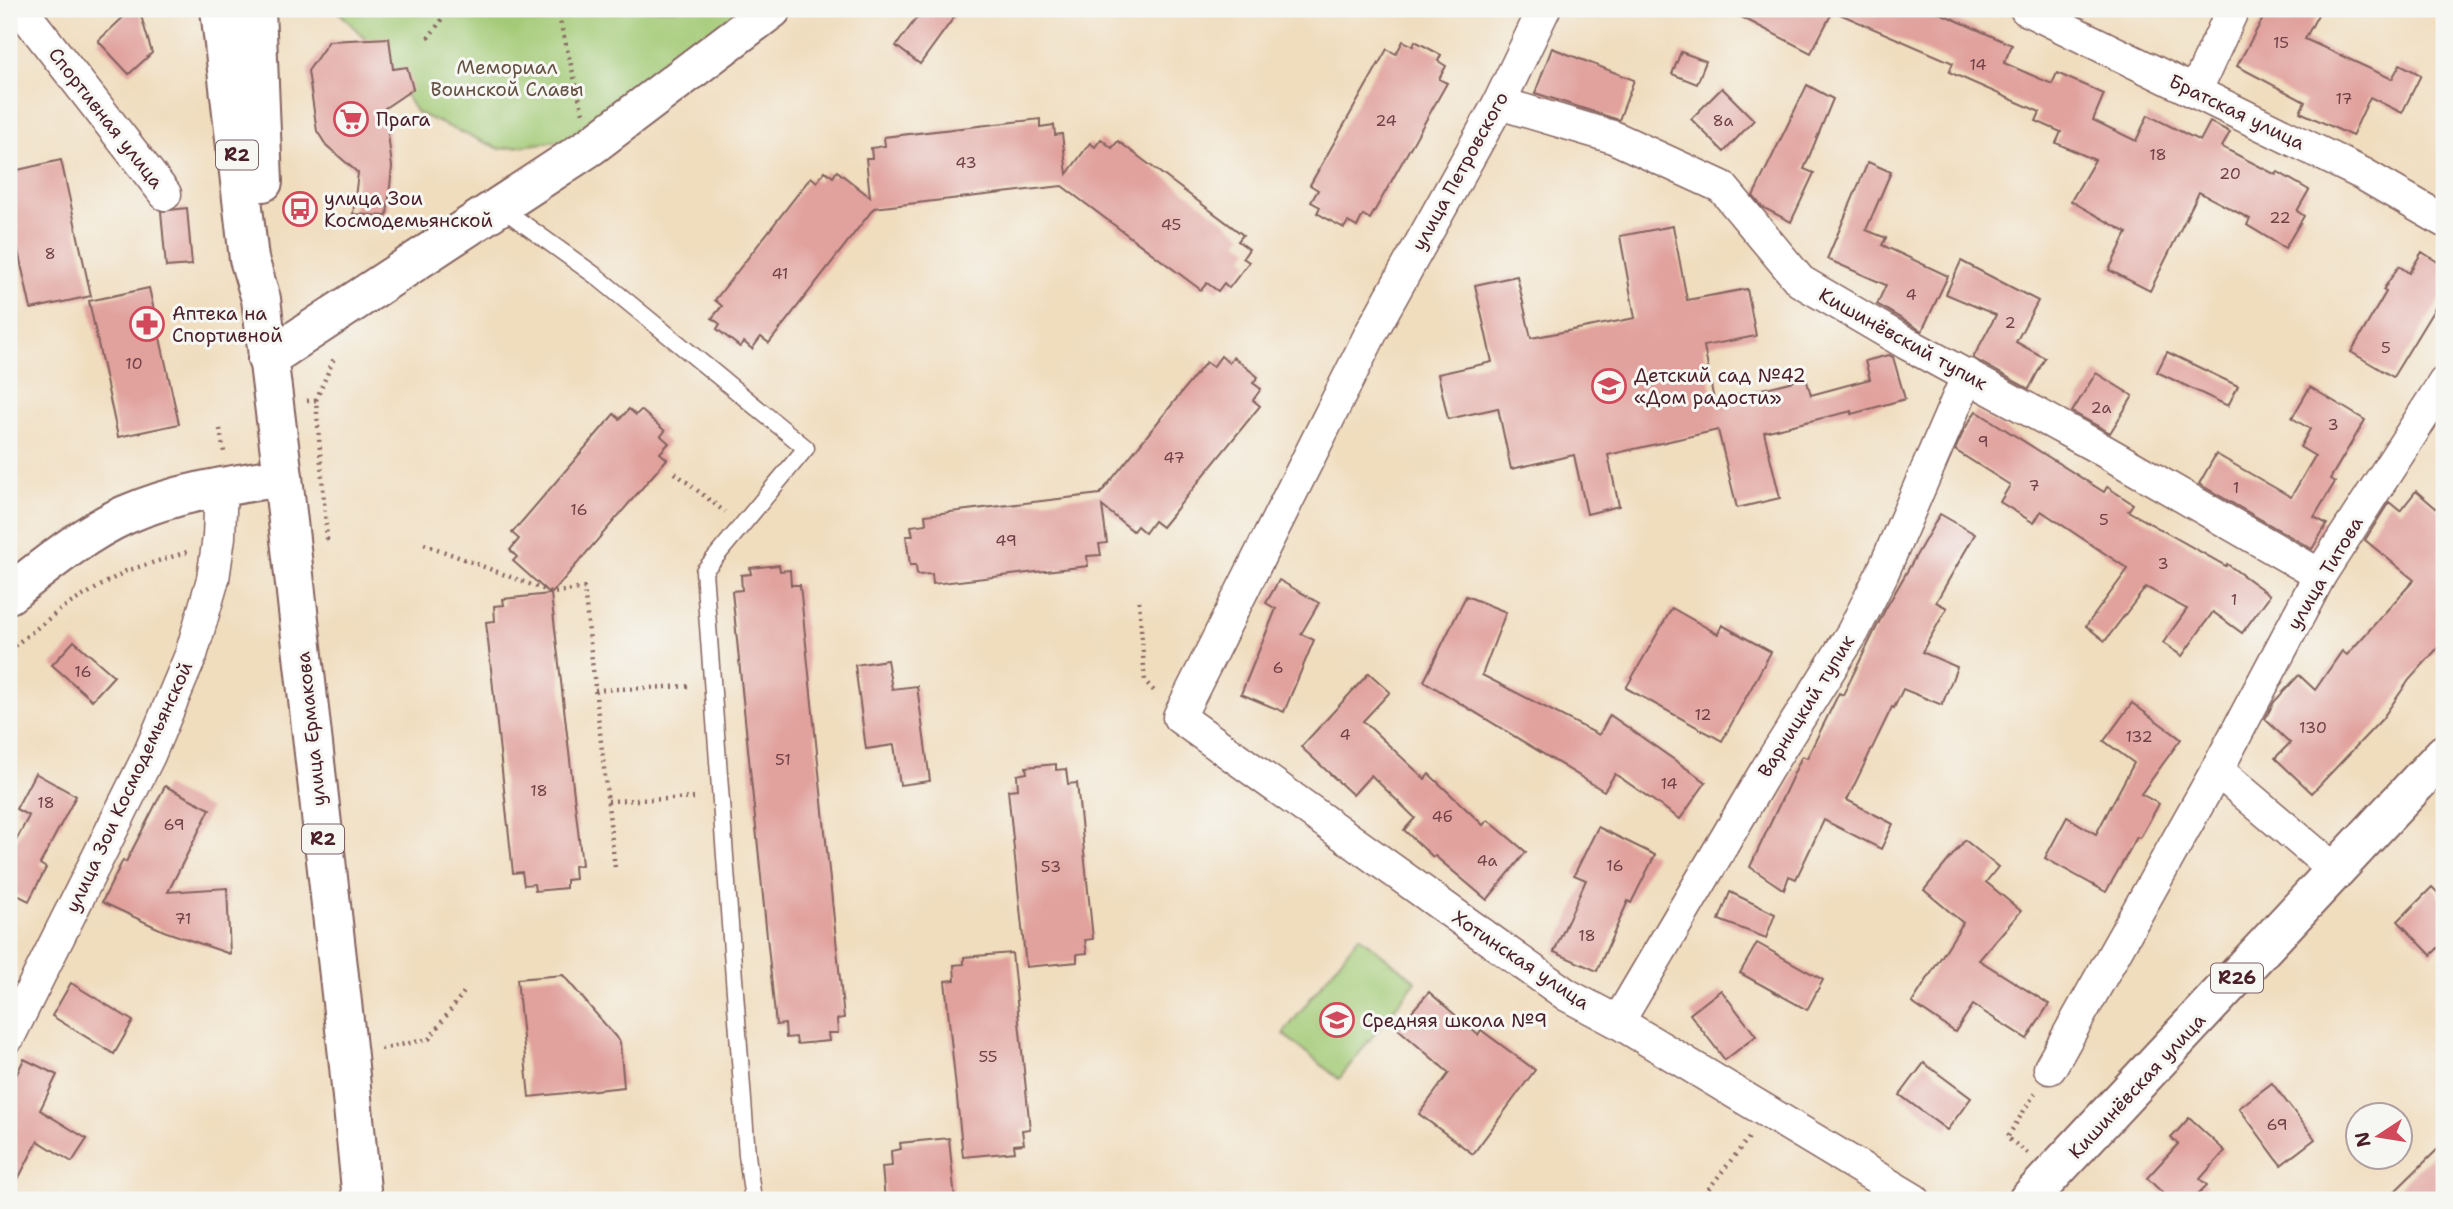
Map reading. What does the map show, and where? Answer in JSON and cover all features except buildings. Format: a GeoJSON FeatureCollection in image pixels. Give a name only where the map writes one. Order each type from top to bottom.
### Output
{"type":"FeatureCollection","features":[{"type":"Feature","properties":{"kind":"main road","name":"улица Ермакова"},"geometry":{"type":"LineString","coordinates":[[220,9],[249,259],[261,299],[348,1056],[362,1200]]}},
{"type":"Feature","properties":{"kind":"main road","name":"улица Ермакова"},"geometry":{"type":"LineString","coordinates":[[256,9],[266,258],[261,299]]}},
{"type":"Feature","properties":{"kind":"main road"},"geometry":{"type":"LineString","coordinates":[[267,359],[591,146],[772,9]]}},
{"type":"Feature","properties":{"kind":"main road"},"geometry":{"type":"LineString","coordinates":[[9,594],[76,544],[125,516],[172,498],[221,486],[282,477]]}},
{"type":"Feature","properties":{"kind":"main road","name":"Кишинёвская улица"},"geometry":{"type":"LineString","coordinates":[[2028,1200],[2444,754]]}},
{"type":"Feature","properties":{"kind":"street","name":"Спортивная улица"},"geometry":{"type":"LineString","coordinates":[[21,9],[165,194]]}},
{"type":"Feature","properties":{"kind":"street","name":"улица Петровского"},"geometry":{"type":"LineString","coordinates":[[1179,717],[1371,331],[1499,103],[1544,9]]}},
{"type":"Feature","properties":{"kind":"street","name":"Братская улица"},"geometry":{"type":"LineString","coordinates":[[2026,9],[2363,174],[2444,221]]}},
{"type":"Feature","properties":{"kind":"street"},"geometry":{"type":"LineString","coordinates":[[2195,92],[2233,9]]}},
{"type":"Feature","properties":{"kind":"street","name":"Кишинёвский тупик"},"geometry":{"type":"LineString","coordinates":[[1499,103],[1613,137],[1722,187],[1800,281],[2320,575]]}},
{"type":"Feature","properties":{"kind":"street","name":"Варницкий тупик"},"geometry":{"type":"LineString","coordinates":[[1618,1023],[1767,769],[1853,632],[1882,574],[1968,374]]}},
{"type":"Feature","properties":{"kind":"street","name":"улица Титова"},"geometry":{"type":"LineString","coordinates":[[2050,1068],[2217,770],[2320,575],[2444,383]]}},
{"type":"Feature","properties":{"kind":"street","name":"улица Зои Космодемьянской"},"geometry":{"type":"LineString","coordinates":[[9,1036],[149,755],[191,655],[213,579],[219,537],[221,486]]}},
{"type":"Feature","properties":{"kind":"street","name":"Хотинская улица"},"geometry":{"type":"LineString","coordinates":[[1179,717],[1567,995],[1914,1200]]}},
{"type":"Feature","properties":{"kind":"street"},"geometry":{"type":"LineString","coordinates":[[2217,770],[2336,871]]}},
{"type":"Feature","properties":{"kind":"lane"},"geometry":{"type":"LineString","coordinates":[[500,207],[596,276],[806,448],[704,571],[747,1156],[753,1200]]}},
{"type":"Feature","properties":{"kind":"path"},"geometry":{"type":"LineString","coordinates":[[428,38],[450,9]]}},
{"type":"Feature","properties":{"kind":"path"},"geometry":{"type":"LineString","coordinates":[[557,9],[583,113]]}},
{"type":"Feature","properties":{"kind":"path"},"geometry":{"type":"LineString","coordinates":[[316,400],[337,352]]}},
{"type":"Feature","properties":{"kind":"path"},"geometry":{"type":"LineString","coordinates":[[675,473],[742,525]]}},
{"type":"Feature","properties":{"kind":"path"},"geometry":{"type":"LineString","coordinates":[[424,544],[553,593],[584,588],[615,868]]}},
{"type":"Feature","properties":{"kind":"path"},"geometry":{"type":"LineString","coordinates":[[9,650],[64,607],[126,570],[192,550]]}},
{"type":"Feature","properties":{"kind":"path"},"geometry":{"type":"LineString","coordinates":[[1139,601],[1145,681],[1179,717]]}},
{"type":"Feature","properties":{"kind":"path"},"geometry":{"type":"LineString","coordinates":[[596,691],[713,685]]}},
{"type":"Feature","properties":{"kind":"path"},"geometry":{"type":"LineString","coordinates":[[608,800],[721,797]]}},
{"type":"Feature","properties":{"kind":"path"},"geometry":{"type":"LineString","coordinates":[[348,1056],[429,1039],[464,992]]}},
{"type":"Feature","properties":{"kind":"path"},"geometry":{"type":"LineString","coordinates":[[2007,1138],[2050,1068]]}},
{"type":"Feature","properties":{"kind":"path"},"geometry":{"type":"LineString","coordinates":[[1700,1200],[1768,1114]]}},
{"type":"Feature","properties":{"kind":"green space","name":"Мемориал Воинской Славы"},"geometry":{"type":"Polygon","coordinates":[[[336,9],[747,9],[565,140],[500,149],[417,113],[379,53],[336,9]]]}},
{"type":"Feature","properties":{"kind":"green space"},"geometry":{"type":"Polygon","coordinates":[[[1359,936],[1416,981],[1339,1079],[1283,1034],[1359,936]]]}},
{"type":"Feature","properties":{"kind":"place","name":"Прага"},"geometry":{"type":"Point","coordinates":[351,119]}},
{"type":"Feature","properties":{"kind":"place","name":"улица Зои Космодемьянской"},"geometry":{"type":"Point","coordinates":[300,209]}},
{"type":"Feature","properties":{"kind":"place","name":"Аптека на Спортивной"},"geometry":{"type":"Point","coordinates":[147,324]}},
{"type":"Feature","properties":{"kind":"place","name":"Детский сад №42 «Дом радости»"},"geometry":{"type":"Point","coordinates":[1609,386]}},
{"type":"Feature","properties":{"kind":"place","name":"Средняя школа №9"},"geometry":{"type":"Point","coordinates":[1337,1020]}}]}
